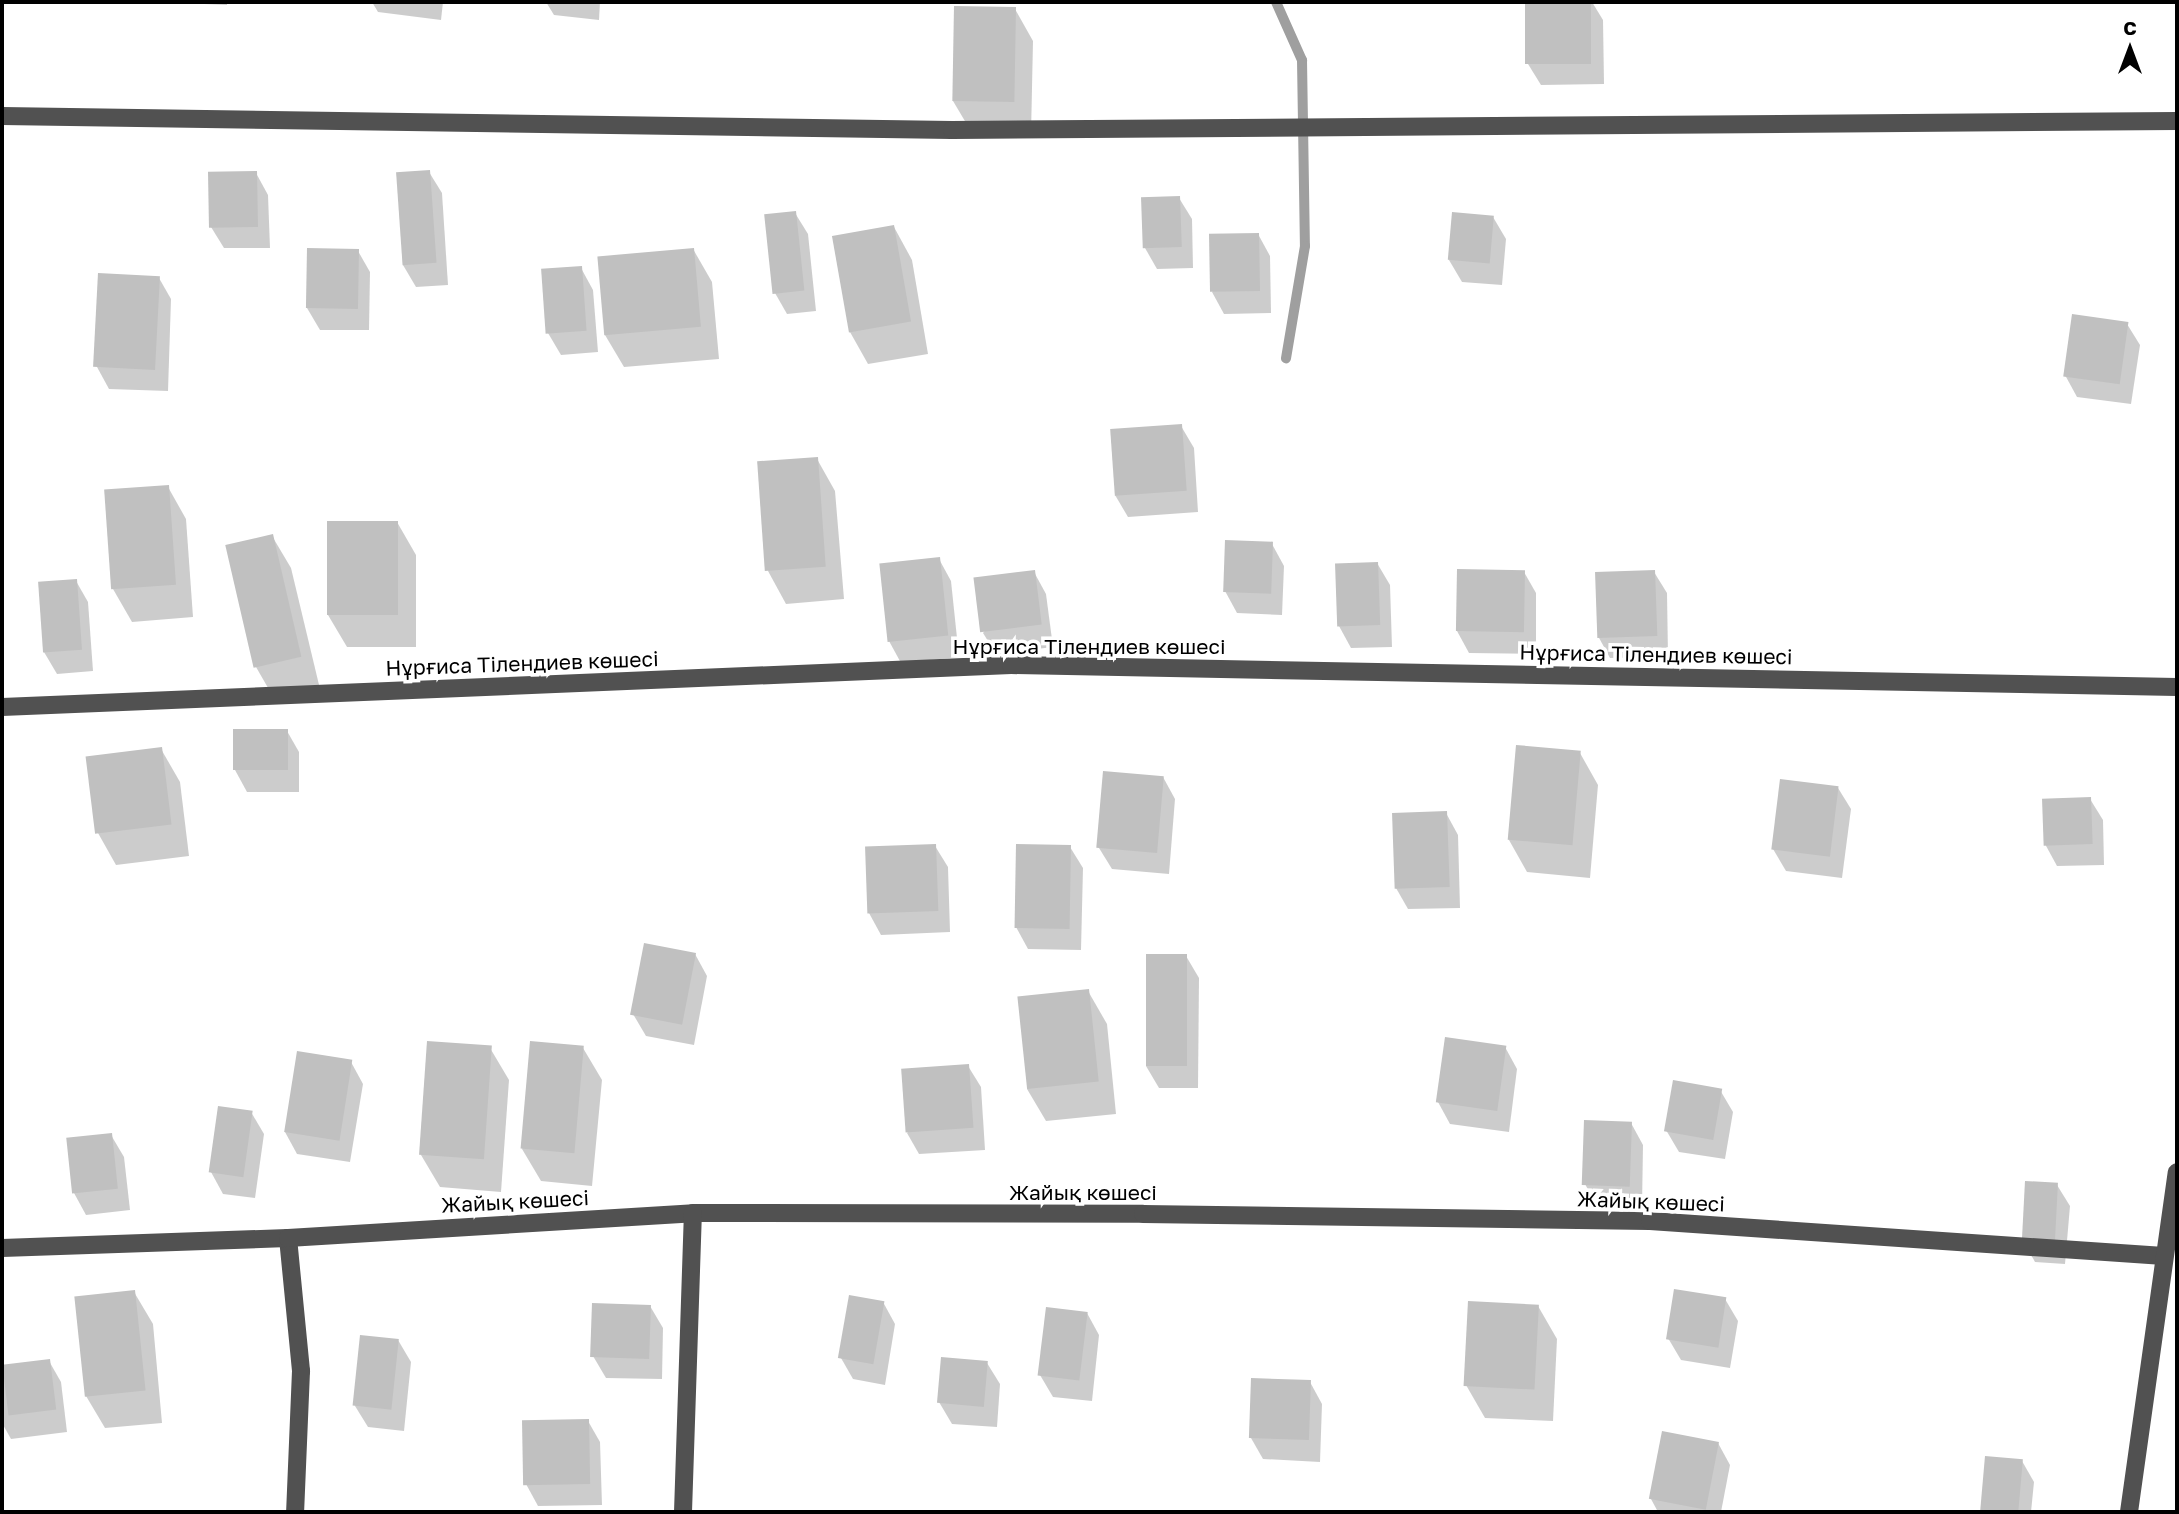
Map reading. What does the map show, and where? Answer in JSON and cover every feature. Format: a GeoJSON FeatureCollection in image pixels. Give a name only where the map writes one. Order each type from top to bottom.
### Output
{"type":"FeatureCollection","features":[{"type":"Feature","properties":{"kind":"street"},"geometry":{"type":"LineString","coordinates":[[2,116],[938,130],[2177,121]]}},
{"type":"Feature","properties":{"kind":"street","name":"Нұрғиса Тілендиев көшесі"},"geometry":{"type":"LineString","coordinates":[[2,707],[1011,665],[2177,687]]}},
{"type":"Feature","properties":{"kind":"street"},"geometry":{"type":"LineString","coordinates":[[2130,1512],[2177,1172]]}},
{"type":"Feature","properties":{"kind":"street"},"geometry":{"type":"LineString","coordinates":[[683,1512],[694,1213]]}},
{"type":"Feature","properties":{"kind":"street","name":"Жайық көшесі"},"geometry":{"type":"LineString","coordinates":[[2,1248],[288,1238],[694,1213],[1650,1221],[2164,1256]]}},
{"type":"Feature","properties":{"kind":"street"},"geometry":{"type":"LineString","coordinates":[[288,1238],[301,1371],[295,1512]]}},
{"type":"Feature","properties":{"kind":"building"},"geometry":{"type":"Polygon","coordinates":[[[1525,2],[1591,2],[1591,64],[1525,64],[1525,2]]]}},
{"type":"Feature","properties":{"kind":"building"},"geometry":{"type":"Polygon","coordinates":[[[954,6],[1016,7],[1014,102],[952,101],[954,6]]]}},
{"type":"Feature","properties":{"kind":"building"},"geometry":{"type":"Polygon","coordinates":[[[430,170],[436,263],[403,265],[396,172],[430,170]]]}},
{"type":"Feature","properties":{"kind":"building"},"geometry":{"type":"Polygon","coordinates":[[[257,171],[258,227],[209,228],[208,172],[257,171]]]}},
{"type":"Feature","properties":{"kind":"building"},"geometry":{"type":"Polygon","coordinates":[[[1180,196],[1182,247],[1143,248],[1141,197],[1180,196]]]}},
{"type":"Feature","properties":{"kind":"building"},"geometry":{"type":"Polygon","coordinates":[[[796,211],[804,291],[773,294],[764,214],[796,211]]]}},
{"type":"Feature","properties":{"kind":"building"},"geometry":{"type":"Polygon","coordinates":[[[1452,212],[1494,216],[1490,263],[1448,260],[1452,212]]]}},
{"type":"Feature","properties":{"kind":"building"},"geometry":{"type":"Polygon","coordinates":[[[894,225],[911,322],[849,332],[832,236],[894,225]]]}},
{"type":"Feature","properties":{"kind":"building"},"geometry":{"type":"Polygon","coordinates":[[[1259,233],[1260,291],[1210,292],[1209,234],[1259,233]]]}},
{"type":"Feature","properties":{"kind":"building"},"geometry":{"type":"Polygon","coordinates":[[[307,248],[359,249],[358,309],[306,308],[307,248]]]}},
{"type":"Feature","properties":{"kind":"building"},"geometry":{"type":"Polygon","coordinates":[[[694,248],[701,327],[604,335],[597,256],[694,248]]]}},
{"type":"Feature","properties":{"kind":"building"},"geometry":{"type":"Polygon","coordinates":[[[582,266],[587,331],[546,334],[541,269],[582,266]]]}},
{"type":"Feature","properties":{"kind":"building"},"geometry":{"type":"Polygon","coordinates":[[[98,273],[160,276],[155,370],[93,367],[98,273]]]}},
{"type":"Feature","properties":{"kind":"building"},"geometry":{"type":"Polygon","coordinates":[[[2072,314],[2128,322],[2120,384],[2063,376],[2072,314]]]}},
{"type":"Feature","properties":{"kind":"building"},"geometry":{"type":"Polygon","coordinates":[[[1182,424],[1187,491],[1115,496],[1110,429],[1182,424]]]}},
{"type":"Feature","properties":{"kind":"building"},"geometry":{"type":"Polygon","coordinates":[[[818,457],[826,567],[765,571],[757,461],[818,457]]]}},
{"type":"Feature","properties":{"kind":"building"},"geometry":{"type":"Polygon","coordinates":[[[169,485],[176,585],[111,589],[104,490],[169,485]]]}},
{"type":"Feature","properties":{"kind":"building"},"geometry":{"type":"Polygon","coordinates":[[[327,521],[398,521],[398,615],[327,615],[327,521]]]}},
{"type":"Feature","properties":{"kind":"building"},"geometry":{"type":"Polygon","coordinates":[[[273,534],[301,657],[254,668],[225,545],[273,534]]]}},
{"type":"Feature","properties":{"kind":"building"},"geometry":{"type":"Polygon","coordinates":[[[1225,540],[1273,542],[1271,594],[1223,592],[1225,540]]]}},
{"type":"Feature","properties":{"kind":"building"},"geometry":{"type":"Polygon","coordinates":[[[940,557],[948,636],[888,642],[879,563],[940,557]]]}},
{"type":"Feature","properties":{"kind":"building"},"geometry":{"type":"Polygon","coordinates":[[[1378,562],[1380,625],[1337,626],[1335,564],[1378,562]]]}},
{"type":"Feature","properties":{"kind":"building"},"geometry":{"type":"Polygon","coordinates":[[[1457,569],[1525,570],[1524,632],[1456,631],[1457,569]]]}},
{"type":"Feature","properties":{"kind":"building"},"geometry":{"type":"Polygon","coordinates":[[[1035,570],[1042,625],[980,632],[973,578],[1035,570]]]}},
{"type":"Feature","properties":{"kind":"building"},"geometry":{"type":"Polygon","coordinates":[[[1655,570],[1657,636],[1597,638],[1595,572],[1655,570]]]}},
{"type":"Feature","properties":{"kind":"building"},"geometry":{"type":"Polygon","coordinates":[[[77,579],[82,650],[43,653],[38,582],[77,579]]]}},
{"type":"Feature","properties":{"kind":"building"},"geometry":{"type":"Polygon","coordinates":[[[233,729],[288,729],[288,770],[233,770],[233,729]]]}},
{"type":"Feature","properties":{"kind":"building"},"geometry":{"type":"Polygon","coordinates":[[[1516,745],[1581,751],[1572,845],[1508,840],[1516,745]]]}},
{"type":"Feature","properties":{"kind":"building"},"geometry":{"type":"Polygon","coordinates":[[[162,747],[172,824],[95,834],[86,756],[162,747]]]}},
{"type":"Feature","properties":{"kind":"building"},"geometry":{"type":"Polygon","coordinates":[[[1103,771],[1164,776],[1157,853],[1096,848],[1103,771]]]}},
{"type":"Feature","properties":{"kind":"building"},"geometry":{"type":"Polygon","coordinates":[[[1780,779],[1839,786],[1830,857],[1771,849],[1780,779]]]}},
{"type":"Feature","properties":{"kind":"building"},"geometry":{"type":"Polygon","coordinates":[[[2091,797],[2093,844],[2044,846],[2042,799],[2091,797]]]}},
{"type":"Feature","properties":{"kind":"building"},"geometry":{"type":"Polygon","coordinates":[[[1447,811],[1450,887],[1395,889],[1392,813],[1447,811]]]}},
{"type":"Feature","properties":{"kind":"building"},"geometry":{"type":"Polygon","coordinates":[[[936,844],[938,911],[867,913],[865,846],[936,844]]]}},
{"type":"Feature","properties":{"kind":"building"},"geometry":{"type":"Polygon","coordinates":[[[1016,844],[1071,845],[1070,929],[1015,928],[1016,844]]]}},
{"type":"Feature","properties":{"kind":"building"},"geometry":{"type":"Polygon","coordinates":[[[644,943],[696,953],[682,1025],[630,1015],[644,943]]]}},
{"type":"Feature","properties":{"kind":"building"},"geometry":{"type":"Polygon","coordinates":[[[1146,954],[1187,954],[1187,1066],[1146,1066],[1146,954]]]}},
{"type":"Feature","properties":{"kind":"building"},"geometry":{"type":"Polygon","coordinates":[[[1089,989],[1099,1081],[1027,1089],[1017,997],[1089,989]]]}},
{"type":"Feature","properties":{"kind":"building"},"geometry":{"type":"Polygon","coordinates":[[[1445,1037],[1506,1046],[1497,1111],[1436,1102],[1445,1037]]]}},
{"type":"Feature","properties":{"kind":"building"},"geometry":{"type":"Polygon","coordinates":[[[427,1041],[492,1046],[484,1159],[419,1155],[427,1041]]]}},
{"type":"Feature","properties":{"kind":"building"},"geometry":{"type":"Polygon","coordinates":[[[530,1041],[584,1046],[574,1153],[521,1149],[530,1041]]]}},
{"type":"Feature","properties":{"kind":"building"},"geometry":{"type":"Polygon","coordinates":[[[297,1051],[352,1060],[339,1141],[284,1132],[297,1051]]]}},
{"type":"Feature","properties":{"kind":"building"},"geometry":{"type":"Polygon","coordinates":[[[969,1064],[973,1128],[906,1133],[901,1069],[969,1064]]]}},
{"type":"Feature","properties":{"kind":"building"},"geometry":{"type":"Polygon","coordinates":[[[1673,1080],[1722,1089],[1713,1140],[1664,1131],[1673,1080]]]}},
{"type":"Feature","properties":{"kind":"building"},"geometry":{"type":"Polygon","coordinates":[[[218,1106],[253,1111],[243,1177],[209,1172],[218,1106]]]}},
{"type":"Feature","properties":{"kind":"building"},"geometry":{"type":"Polygon","coordinates":[[[1584,1120],[1632,1122],[1630,1187],[1582,1185],[1584,1120]]]}},
{"type":"Feature","properties":{"kind":"building"},"geometry":{"type":"Polygon","coordinates":[[[112,1133],[118,1189],[72,1194],[66,1138],[112,1133]]]}},
{"type":"Feature","properties":{"kind":"building"},"geometry":{"type":"Polygon","coordinates":[[[2025,1181],[2058,1183],[2055,1243],[2022,1241],[2025,1181]]]}},
{"type":"Feature","properties":{"kind":"building"},"geometry":{"type":"Polygon","coordinates":[[[1674,1289],[1726,1297],[1718,1348],[1666,1339],[1674,1289]]]}},
{"type":"Feature","properties":{"kind":"building"},"geometry":{"type":"Polygon","coordinates":[[[135,1290],[146,1390],[85,1397],[74,1296],[135,1290]]]}},
{"type":"Feature","properties":{"kind":"building"},"geometry":{"type":"Polygon","coordinates":[[[849,1295],[884,1301],[873,1364],[838,1358],[849,1295]]]}},
{"type":"Feature","properties":{"kind":"building"},"geometry":{"type":"Polygon","coordinates":[[[1468,1301],[1539,1305],[1534,1390],[1464,1386],[1468,1301]]]}},
{"type":"Feature","properties":{"kind":"building"},"geometry":{"type":"Polygon","coordinates":[[[592,1303],[651,1305],[649,1359],[590,1357],[592,1303]]]}},
{"type":"Feature","properties":{"kind":"building"},"geometry":{"type":"Polygon","coordinates":[[[1046,1307],[1088,1312],[1079,1381],[1038,1375],[1046,1307]]]}},
{"type":"Feature","properties":{"kind":"building"},"geometry":{"type":"Polygon","coordinates":[[[360,1335],[399,1339],[391,1410],[353,1406],[360,1335]]]}},
{"type":"Feature","properties":{"kind":"building"},"geometry":{"type":"Polygon","coordinates":[[[941,1357],[988,1361],[984,1407],[937,1403],[941,1357]]]}},
{"type":"Feature","properties":{"kind":"building"},"geometry":{"type":"Polygon","coordinates":[[[50,1359],[56,1410],[9,1415],[2,1365],[50,1359]]]}},
{"type":"Feature","properties":{"kind":"building"},"geometry":{"type":"Polygon","coordinates":[[[1251,1378],[1311,1380],[1309,1440],[1249,1438],[1251,1378]]]}},
{"type":"Feature","properties":{"kind":"building"},"geometry":{"type":"Polygon","coordinates":[[[589,1419],[590,1484],[523,1485],[522,1420],[589,1419]]]}},
{"type":"Feature","properties":{"kind":"building"},"geometry":{"type":"Polygon","coordinates":[[[1662,1431],[1719,1442],[1706,1510],[1649,1499],[1662,1431]]]}},
{"type":"Feature","properties":{"kind":"building"},"geometry":{"type":"Polygon","coordinates":[[[1985,1456],[2023,1459],[2018,1512],[1980,1512],[1985,1456]]]}},
{"type":"Feature","properties":{"kind":"waterway"},"geometry":{"type":"LineString","coordinates":[[1276,2],[1302,60],[1305,246],[1286,358]]}}]}
